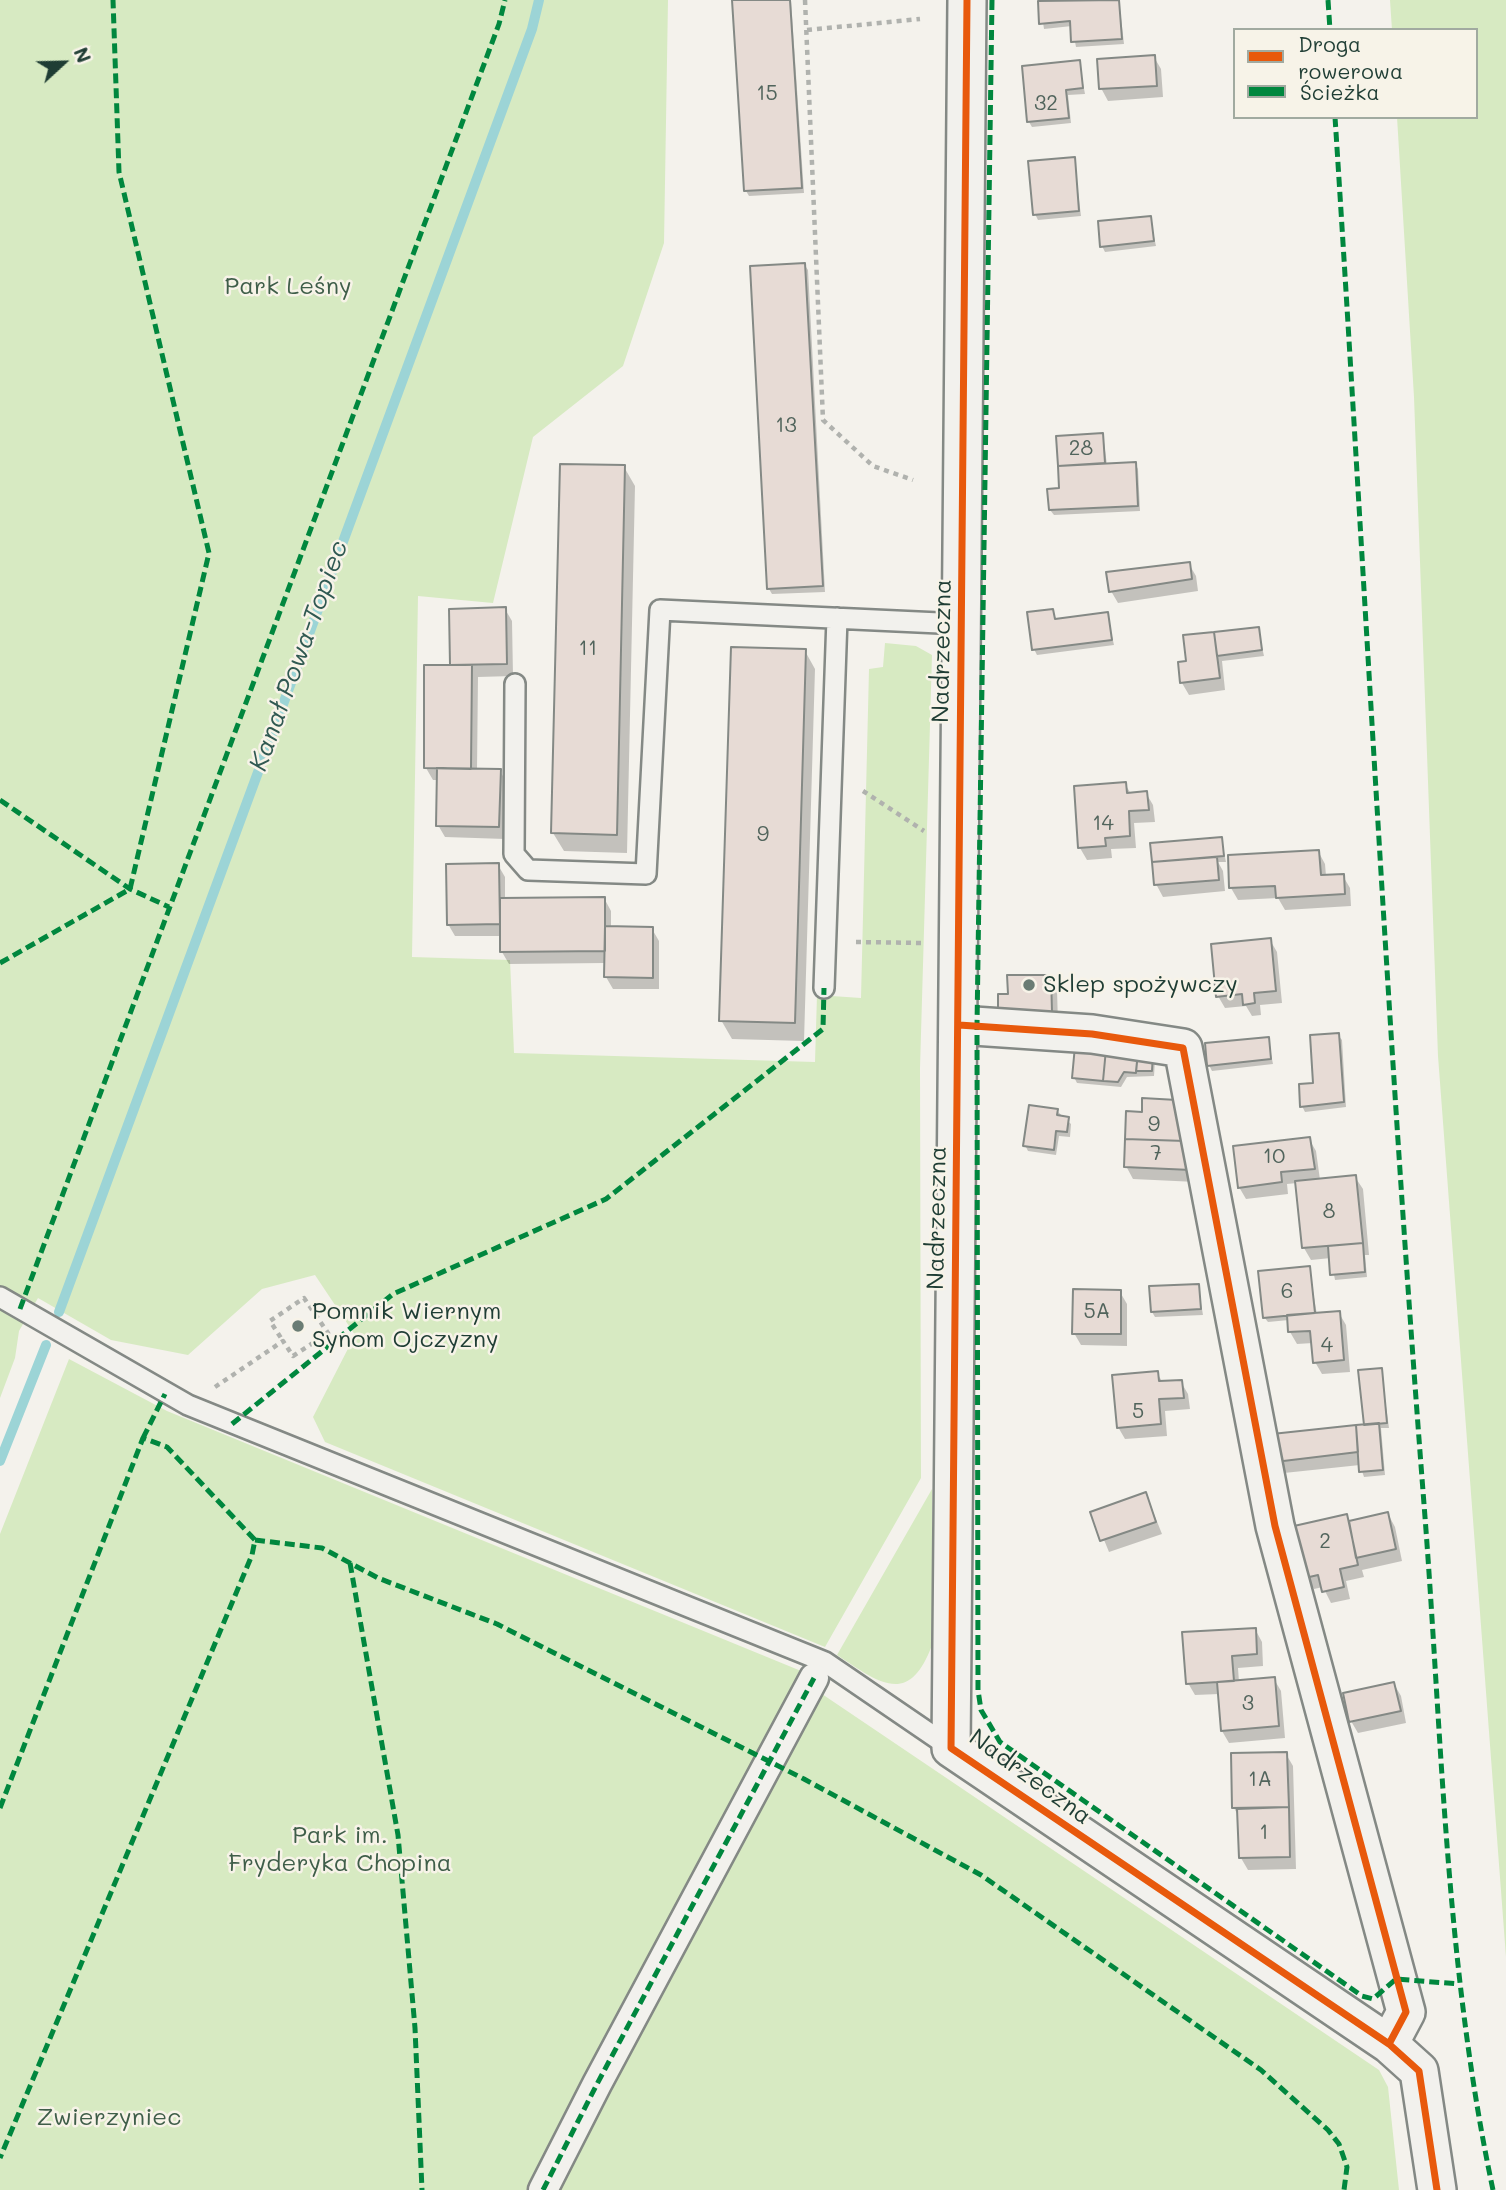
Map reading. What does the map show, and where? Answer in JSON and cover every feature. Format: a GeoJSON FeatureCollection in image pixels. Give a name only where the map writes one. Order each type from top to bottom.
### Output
{"type":"FeatureCollection","features":[{"type":"Feature","properties":{"kind":"street","name":"Nadrzeczna"},"geometry":{"type":"LineString","coordinates":[[967,0],[951,1748],[1389,2044],[1419,2071],[1437,2190]]}},
{"type":"Feature","properties":{"kind":"street"},"geometry":{"type":"LineString","coordinates":[[959,1025],[1092,1034],[1183,1048],[1275,1526],[1406,2012],[1389,2044]]}},
{"type":"Feature","properties":{"kind":"street"},"geometry":{"type":"LineString","coordinates":[[543,2190],[603,2071],[814,1678]]}},
{"type":"Feature","properties":{"kind":"lane"},"geometry":{"type":"LineString","coordinates":[[515,684],[514,854],[528,870],[646,874],[660,610],[961,624]]}},
{"type":"Feature","properties":{"kind":"lane"},"geometry":{"type":"LineString","coordinates":[[824,988],[837,618]]}},
{"type":"Feature","properties":{"kind":"lane"},"geometry":{"type":"LineString","coordinates":[[0,1297],[188,1405],[825,1662],[951,1748]]}},
{"type":"Feature","properties":{"kind":"path"},"geometry":{"type":"LineString","coordinates":[[805,0],[822,420],[873,466],[913,480]]}},
{"type":"Feature","properties":{"kind":"path"},"geometry":{"type":"LineString","coordinates":[[807,30],[920,19]]}},
{"type":"Feature","properties":{"kind":"path"},"geometry":{"type":"LineString","coordinates":[[863,791],[928,834]]}},
{"type":"Feature","properties":{"kind":"path"},"geometry":{"type":"LineString","coordinates":[[856,942],[925,943]]}},
{"type":"Feature","properties":{"kind":"path"},"geometry":{"type":"LineString","coordinates":[[304,1298],[328,1333],[293,1356],[283,1341],[270,1321],[304,1298]]}},
{"type":"Feature","properties":{"kind":"path"},"geometry":{"type":"LineString","coordinates":[[188,1405],[283,1341]]}},
{"type":"Feature","properties":{"kind":"green space","name":"Park Leśny"},"geometry":{"type":"Polygon","coordinates":[[[0,0],[668,0],[664,243],[623,366],[533,437],[493,603],[418,596],[412,957],[510,960],[514,1053],[815,1062],[817,995],[861,998],[869,669],[883,667],[885,643],[916,646],[932,655],[920,1068],[921,1478],[825,1647],[325,1442],[313,1417],[355,1335],[315,1275],[262,1289],[188,1355],[111,1340],[38,1298],[19,1331],[15,1358],[0,1398],[0,0]]]}},
{"type":"Feature","properties":{"kind":"green space"},"geometry":{"type":"Polygon","coordinates":[[[1390,0],[1506,0],[1506,1957],[1438,1056],[1414,397],[1397,119],[1478,119],[1478,28],[1392,28],[1390,0]]]}},
{"type":"Feature","properties":{"kind":"green space","name":"Park im. Fryderyka Chopina"},"geometry":{"type":"Polygon","coordinates":[[[69,1359],[167,1411],[806,1673],[819,1692],[1379,2070],[1388,2087],[1399,2190],[0,2190],[0,1534],[69,1359]]]}},
{"type":"Feature","properties":{"kind":"green space"},"geometry":{"type":"Polygon","coordinates":[[[932,1489],[932,1645],[923,1665],[913,1677],[903,1683],[891,1684],[866,1674],[837,1655],[932,1489]]]}},
{"type":"Feature","properties":{"kind":"building"},"geometry":{"type":"Polygon","coordinates":[[[732,0],[790,0],[802,188],[744,191],[732,0]]]}},
{"type":"Feature","properties":{"kind":"building"},"geometry":{"type":"Polygon","coordinates":[[[1119,0],[1122,39],[1071,42],[1070,21],[1039,24],[1038,1],[1119,0]]]}},
{"type":"Feature","properties":{"kind":"building"},"geometry":{"type":"Polygon","coordinates":[[[1155,55],[1157,86],[1099,89],[1097,59],[1155,55]]]}},
{"type":"Feature","properties":{"kind":"building"},"geometry":{"type":"Polygon","coordinates":[[[1080,60],[1083,88],[1066,90],[1069,118],[1027,122],[1022,66],[1080,60]]]}},
{"type":"Feature","properties":{"kind":"building"},"geometry":{"type":"Polygon","coordinates":[[[1075,157],[1079,211],[1033,215],[1028,161],[1075,157]]]}},
{"type":"Feature","properties":{"kind":"building"},"geometry":{"type":"Polygon","coordinates":[[[1151,216],[1154,241],[1100,247],[1098,221],[1151,216]]]}},
{"type":"Feature","properties":{"kind":"building"},"geometry":{"type":"Polygon","coordinates":[[[805,263],[823,586],[767,589],[750,266],[805,263]]]}},
{"type":"Feature","properties":{"kind":"building"},"geometry":{"type":"Polygon","coordinates":[[[1103,433],[1105,463],[1058,466],[1056,436],[1103,433]]]}},
{"type":"Feature","properties":{"kind":"building"},"geometry":{"type":"Polygon","coordinates":[[[1136,462],[1138,506],[1049,510],[1047,489],[1059,488],[1058,466],[1136,462]]]}},
{"type":"Feature","properties":{"kind":"building"},"geometry":{"type":"Polygon","coordinates":[[[560,464],[625,465],[617,835],[551,833],[560,464]]]}},
{"type":"Feature","properties":{"kind":"building"},"geometry":{"type":"Polygon","coordinates":[[[1190,562],[1192,579],[1109,592],[1106,572],[1190,562]]]}},
{"type":"Feature","properties":{"kind":"building"},"geometry":{"type":"Polygon","coordinates":[[[506,607],[507,664],[450,665],[449,609],[506,607]]]}},
{"type":"Feature","properties":{"kind":"building"},"geometry":{"type":"Polygon","coordinates":[[[1053,609],[1055,619],[1108,612],[1112,640],[1032,650],[1027,612],[1053,609]]]}},
{"type":"Feature","properties":{"kind":"building"},"geometry":{"type":"Polygon","coordinates":[[[1259,627],[1262,650],[1217,656],[1214,632],[1259,627]]]}},
{"type":"Feature","properties":{"kind":"building"},"geometry":{"type":"Polygon","coordinates":[[[1214,632],[1220,678],[1180,683],[1178,662],[1186,661],[1183,635],[1214,632]]]}},
{"type":"Feature","properties":{"kind":"building"},"geometry":{"type":"Polygon","coordinates":[[[731,647],[806,649],[795,1023],[719,1021],[731,647]]]}},
{"type":"Feature","properties":{"kind":"building"},"geometry":{"type":"Polygon","coordinates":[[[424,665],[472,665],[471,769],[424,768],[424,665]]]}},
{"type":"Feature","properties":{"kind":"building"},"geometry":{"type":"Polygon","coordinates":[[[437,768],[501,769],[499,827],[436,826],[437,768]]]}},
{"type":"Feature","properties":{"kind":"building"},"geometry":{"type":"Polygon","coordinates":[[[1126,782],[1127,793],[1147,791],[1149,810],[1129,811],[1130,836],[1105,838],[1106,846],[1078,848],[1074,786],[1126,782]]]}},
{"type":"Feature","properties":{"kind":"building"},"geometry":{"type":"Polygon","coordinates":[[[1222,837],[1224,856],[1152,862],[1150,843],[1222,837]]]}},
{"type":"Feature","properties":{"kind":"building"},"geometry":{"type":"Polygon","coordinates":[[[1319,850],[1321,875],[1344,874],[1345,894],[1276,898],[1275,886],[1229,888],[1228,855],[1319,850]]]}},
{"type":"Feature","properties":{"kind":"building"},"geometry":{"type":"Polygon","coordinates":[[[1217,857],[1219,880],[1154,885],[1152,862],[1217,857]]]}},
{"type":"Feature","properties":{"kind":"building"},"geometry":{"type":"Polygon","coordinates":[[[499,863],[500,924],[447,925],[446,864],[499,863]]]}},
{"type":"Feature","properties":{"kind":"building"},"geometry":{"type":"Polygon","coordinates":[[[605,897],[605,951],[500,952],[500,898],[605,897]]]}},
{"type":"Feature","properties":{"kind":"building"},"geometry":{"type":"Polygon","coordinates":[[[605,926],[653,927],[653,978],[604,977],[605,926]]]}},
{"type":"Feature","properties":{"kind":"building"},"geometry":{"type":"Polygon","coordinates":[[[1271,938],[1276,991],[1254,993],[1255,1003],[1243,1005],[1242,994],[1216,997],[1211,944],[1271,938]]]}},
{"type":"Feature","properties":{"kind":"building","name":"Sklep spożywczy"},"geometry":{"type":"Polygon","coordinates":[[[1007,975],[1051,975],[1052,1012],[998,1012],[998,994],[1008,994],[1007,975]]]}},
{"type":"Feature","properties":{"kind":"building"},"geometry":{"type":"Polygon","coordinates":[[[1339,1033],[1344,1102],[1300,1107],[1299,1084],[1313,1083],[1310,1035],[1339,1033]]]}},
{"type":"Feature","properties":{"kind":"building"},"geometry":{"type":"Polygon","coordinates":[[[1269,1037],[1271,1059],[1207,1066],[1205,1043],[1269,1037]]]}},
{"type":"Feature","properties":{"kind":"building"},"geometry":{"type":"Polygon","coordinates":[[[1075,1046],[1106,1049],[1103,1081],[1072,1078],[1075,1046]]]}},
{"type":"Feature","properties":{"kind":"building"},"geometry":{"type":"Polygon","coordinates":[[[1106,1049],[1138,1052],[1136,1073],[1124,1072],[1118,1082],[1103,1081],[1106,1049]]]}},
{"type":"Feature","properties":{"kind":"building"},"geometry":{"type":"Polygon","coordinates":[[[1138,1052],[1153,1053],[1152,1071],[1136,1071],[1138,1052]]]}},
{"type":"Feature","properties":{"kind":"building"},"geometry":{"type":"Polygon","coordinates":[[[1142,1098],[1177,1100],[1185,1141],[1125,1139],[1126,1111],[1142,1112],[1142,1098]]]}},
{"type":"Feature","properties":{"kind":"building"},"geometry":{"type":"Polygon","coordinates":[[[1029,1105],[1058,1109],[1057,1115],[1069,1117],[1067,1132],[1056,1131],[1054,1150],[1023,1146],[1029,1105]]]}},
{"type":"Feature","properties":{"kind":"building"},"geometry":{"type":"Polygon","coordinates":[[[1310,1137],[1315,1169],[1281,1172],[1282,1182],[1238,1188],[1233,1146],[1310,1137]]]}},
{"type":"Feature","properties":{"kind":"building"},"geometry":{"type":"Polygon","coordinates":[[[1125,1139],[1185,1141],[1191,1170],[1124,1167],[1125,1139]]]}},
{"type":"Feature","properties":{"kind":"building"},"geometry":{"type":"Polygon","coordinates":[[[1356,1175],[1363,1243],[1302,1248],[1295,1181],[1356,1175]]]}},
{"type":"Feature","properties":{"kind":"building"},"geometry":{"type":"Polygon","coordinates":[[[1363,1243],[1365,1272],[1330,1275],[1328,1246],[1363,1243]]]}},
{"type":"Feature","properties":{"kind":"building"},"geometry":{"type":"Polygon","coordinates":[[[1310,1266],[1315,1313],[1263,1318],[1258,1271],[1310,1266]]]}},
{"type":"Feature","properties":{"kind":"building"},"geometry":{"type":"Polygon","coordinates":[[[1199,1284],[1201,1309],[1151,1312],[1149,1286],[1199,1284]]]}},
{"type":"Feature","properties":{"kind":"building"},"geometry":{"type":"Polygon","coordinates":[[[1073,1289],[1121,1290],[1121,1334],[1072,1334],[1073,1289]]]}},
{"type":"Feature","properties":{"kind":"building"},"geometry":{"type":"Polygon","coordinates":[[[1340,1311],[1344,1360],[1313,1363],[1310,1331],[1288,1332],[1287,1315],[1340,1311]]]}},
{"type":"Feature","properties":{"kind":"building"},"geometry":{"type":"Polygon","coordinates":[[[1382,1368],[1387,1423],[1364,1425],[1358,1370],[1382,1368]]]}},
{"type":"Feature","properties":{"kind":"building"},"geometry":{"type":"Polygon","coordinates":[[[1158,1371],[1159,1381],[1182,1380],[1184,1398],[1159,1399],[1161,1424],[1117,1428],[1112,1375],[1158,1371]]]}},
{"type":"Feature","properties":{"kind":"building"},"geometry":{"type":"Polygon","coordinates":[[[1379,1423],[1383,1470],[1359,1472],[1356,1425],[1379,1423]]]}},
{"type":"Feature","properties":{"kind":"building"},"geometry":{"type":"Polygon","coordinates":[[[1356,1425],[1358,1452],[1275,1462],[1272,1434],[1356,1425]]]}},
{"type":"Feature","properties":{"kind":"building"},"geometry":{"type":"Polygon","coordinates":[[[1146,1492],[1156,1522],[1100,1541],[1090,1512],[1146,1492]]]}},
{"type":"Feature","properties":{"kind":"building"},"geometry":{"type":"Polygon","coordinates":[[[1388,1512],[1396,1549],[1356,1558],[1349,1521],[1388,1512]]]}},
{"type":"Feature","properties":{"kind":"building"},"geometry":{"type":"Polygon","coordinates":[[[1347,1514],[1358,1565],[1340,1569],[1344,1587],[1322,1592],[1318,1575],[1305,1578],[1294,1526],[1347,1514]]]}},
{"type":"Feature","properties":{"kind":"building"},"geometry":{"type":"Polygon","coordinates":[[[1256,1628],[1257,1654],[1232,1656],[1234,1681],[1186,1684],[1182,1632],[1256,1628]]]}},
{"type":"Feature","properties":{"kind":"building"},"geometry":{"type":"Polygon","coordinates":[[[1275,1677],[1279,1726],[1221,1731],[1217,1682],[1275,1677]]]}},
{"type":"Feature","properties":{"kind":"building"},"geometry":{"type":"Polygon","coordinates":[[[1394,1682],[1401,1711],[1349,1722],[1343,1693],[1394,1682]]]}},
{"type":"Feature","properties":{"kind":"building"},"geometry":{"type":"Polygon","coordinates":[[[1287,1752],[1289,1807],[1232,1808],[1231,1753],[1287,1752]]]}},
{"type":"Feature","properties":{"kind":"building"},"geometry":{"type":"Polygon","coordinates":[[[1289,1807],[1290,1857],[1239,1858],[1237,1809],[1289,1807]]]}},
{"type":"Feature","properties":{"kind":"waterway","name":"Kanał Powa-Topiec"},"geometry":{"type":"LineString","coordinates":[[59,1312],[532,29],[539,0]]}},
{"type":"Feature","properties":{"kind":"waterway","name":"Kanał Powa-Topiec"},"geometry":{"type":"LineString","coordinates":[[0,1461],[46,1345]]}},
{"type":"Feature","properties":{"kind":"marked path"},"geometry":{"type":"LineString","coordinates":[[0,963],[130,889],[209,553],[119,172],[113,0]]}},
{"type":"Feature","properties":{"kind":"marked path"},"geometry":{"type":"LineString","coordinates":[[20,1309],[499,24],[505,0]]}},
{"type":"Feature","properties":{"kind":"marked path"},"geometry":{"type":"LineString","coordinates":[[992,0],[977,1026],[978,1690],[981,1710],[1000,1742],[1362,1996],[1373,1999],[1396,1979],[1459,1984]]}},
{"type":"Feature","properties":{"kind":"marked path"},"geometry":{"type":"LineString","coordinates":[[1328,0],[1330,28]]}},
{"type":"Feature","properties":{"kind":"marked path"},"geometry":{"type":"LineString","coordinates":[[1335,119],[1399,1157],[1447,1848],[1464,2020],[1493,2190]]}},
{"type":"Feature","properties":{"kind":"marked path"},"geometry":{"type":"LineString","coordinates":[[0,800],[130,889],[169,907]]}},
{"type":"Feature","properties":{"kind":"marked path"},"geometry":{"type":"LineString","coordinates":[[232,1424],[393,1294],[606,1199],[823,1029],[824,988]]}},
{"type":"Feature","properties":{"kind":"marked path"},"geometry":{"type":"LineString","coordinates":[[143,1438],[165,1394]]}},
{"type":"Feature","properties":{"kind":"marked path"},"geometry":{"type":"LineString","coordinates":[[0,1808],[143,1438],[167,1447],[255,1540],[252,1555],[0,2158]]}},
{"type":"Feature","properties":{"kind":"marked path"},"geometry":{"type":"LineString","coordinates":[[255,1540],[322,1548],[378,1578],[497,1624],[804,1779],[981,1875],[1261,2070],[1328,2130],[1339,2144],[1347,2167],[1344,2190]]}},
{"type":"Feature","properties":{"kind":"marked path"},"geometry":{"type":"LineString","coordinates":[[350,1563],[398,1835],[415,2028],[422,2190]]}},
{"type":"Feature","properties":{"kind":"marked path"},"geometry":{"type":"LineString","coordinates":[[543,2190],[814,1678]]}},
{"type":"Feature","properties":{"kind":"cycle path"},"geometry":{"type":"LineString","coordinates":[[967,0],[951,1748],[1389,2044],[1419,2071],[1437,2190]]}},
{"type":"Feature","properties":{"kind":"cycle path"},"geometry":{"type":"LineString","coordinates":[[959,1025],[1092,1034],[1183,1048],[1275,1526],[1406,2012],[1389,2044]]}},
{"type":"Feature","properties":{"kind":"place","name":"Sklep spożywczy"},"geometry":{"type":"Point","coordinates":[1029,985]}},
{"type":"Feature","properties":{"kind":"place","name":"Pomnik Wiernym Synom Ojczyzny"},"geometry":{"type":"Point","coordinates":[298,1326]}},
{"type":"Feature","properties":{"kind":"park label","name":"Zwierzyniec"},"geometry":{"type":"Point","coordinates":[109,2118]}}]}
